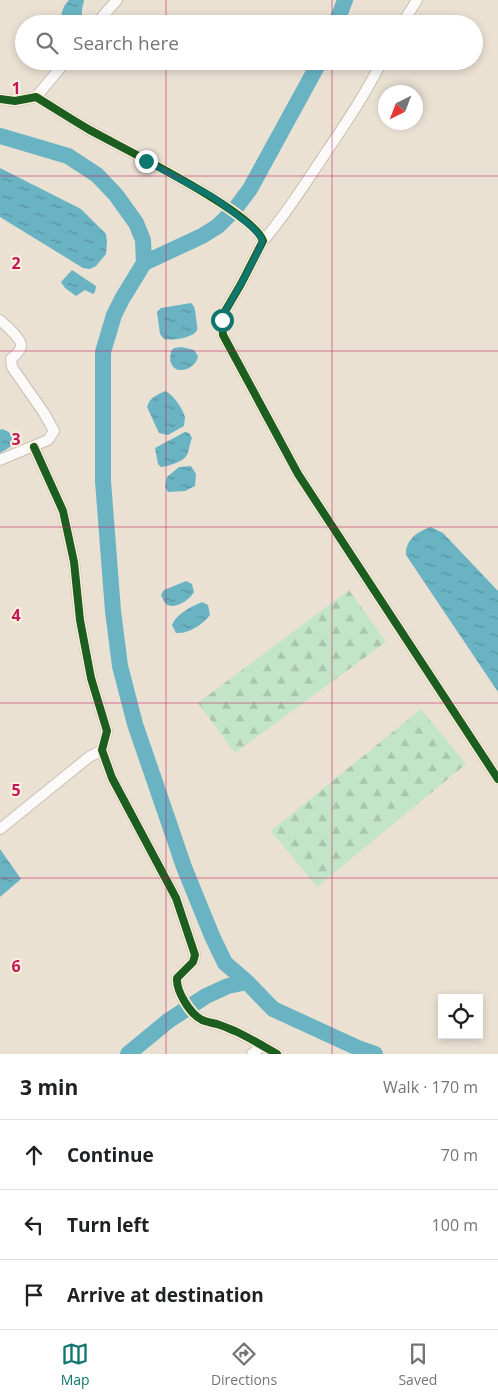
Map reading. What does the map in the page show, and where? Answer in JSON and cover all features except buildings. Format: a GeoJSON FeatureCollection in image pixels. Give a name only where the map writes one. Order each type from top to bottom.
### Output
{"type":"FeatureCollection","features":[{"type":"Feature","properties":{"kind":"street"},"geometry":{"type":"LineString","coordinates":[[104,15],[117,0]]}},
{"type":"Feature","properties":{"kind":"street"},"geometry":{"type":"LineString","coordinates":[[408,15],[417,0]]}},
{"type":"Feature","properties":{"kind":"street"},"geometry":{"type":"LineString","coordinates":[[0,99],[14,101],[36,97],[58,70]]}},
{"type":"Feature","properties":{"kind":"street"},"geometry":{"type":"LineString","coordinates":[[377,70],[350,117],[293,202],[262,241],[224,313],[222,320],[223,335],[298,474],[497,777]]}},
{"type":"Feature","properties":{"kind":"street"},"geometry":{"type":"LineString","coordinates":[[36,97],[87,128],[213,197],[258,232],[262,241]]}},
{"type":"Feature","properties":{"kind":"street"},"geometry":{"type":"LineString","coordinates":[[0,320],[21,341],[22,346],[20,350],[11,359],[12,367],[44,413],[54,431],[48,440],[0,460]]}},
{"type":"Feature","properties":{"kind":"street"},"geometry":{"type":"LineString","coordinates":[[34,446],[63,511],[74,562],[80,620],[91,678],[107,732],[102,750],[112,778],[176,898],[195,955],[193,962],[177,978],[178,990],[193,1013],[204,1021],[238,1032],[277,1054]]}},
{"type":"Feature","properties":{"kind":"street"},"geometry":{"type":"LineString","coordinates":[[0,829],[89,757],[102,750]]}},
{"type":"Feature","properties":{"kind":"street"},"geometry":{"type":"LineString","coordinates":[[252,1054],[262,1046]]}},
{"type":"Feature","properties":{"kind":"green space"},"geometry":{"type":"Polygon","coordinates":[[[349,590],[386,642],[235,753],[198,703],[349,590]]]}},
{"type":"Feature","properties":{"kind":"green space"},"geometry":{"type":"Polygon","coordinates":[[[421,709],[466,764],[317,887],[271,831],[421,709]]]}},
{"type":"Feature","properties":{"kind":"water"},"geometry":{"type":"Polygon","coordinates":[[[69,0],[84,0],[82,15],[61,15],[69,0]]]}},
{"type":"Feature","properties":{"kind":"water"},"geometry":{"type":"Polygon","coordinates":[[[0,168],[81,209],[106,234],[106,254],[96,266],[90,269],[83,268],[0,217],[0,168]]]}},
{"type":"Feature","properties":{"kind":"water"},"geometry":{"type":"Polygon","coordinates":[[[72,270],[96,286],[93,294],[85,290],[76,296],[65,288],[61,282],[72,270]]]}},
{"type":"Feature","properties":{"kind":"water"},"geometry":{"type":"Polygon","coordinates":[[[191,303],[194,307],[197,327],[195,333],[172,340],[164,339],[160,334],[157,312],[161,308],[191,303]]]}},
{"type":"Feature","properties":{"kind":"water"},"geometry":{"type":"Polygon","coordinates":[[[182,347],[194,350],[198,356],[197,360],[190,367],[177,370],[171,363],[171,351],[174,348],[182,347]]]}},
{"type":"Feature","properties":{"kind":"water"},"geometry":{"type":"Polygon","coordinates":[[[165,391],[177,402],[185,417],[184,426],[168,435],[159,433],[147,407],[152,399],[165,391]]]}},
{"type":"Feature","properties":{"kind":"water"},"geometry":{"type":"Polygon","coordinates":[[[2,429],[10,433],[14,440],[11,446],[0,453],[0,430],[2,429]]]}},
{"type":"Feature","properties":{"kind":"water"},"geometry":{"type":"Polygon","coordinates":[[[185,432],[189,433],[192,438],[187,455],[179,462],[161,467],[158,464],[155,448],[185,432]]]}},
{"type":"Feature","properties":{"kind":"water"},"geometry":{"type":"Polygon","coordinates":[[[191,466],[196,474],[195,486],[185,491],[168,492],[165,487],[167,477],[179,467],[191,466]]]}},
{"type":"Feature","properties":{"kind":"water"},"geometry":{"type":"Polygon","coordinates":[[[431,527],[443,533],[498,591],[498,692],[406,555],[406,550],[413,537],[431,527]]]}},
{"type":"Feature","properties":{"kind":"water"},"geometry":{"type":"Polygon","coordinates":[[[186,581],[192,584],[194,592],[192,595],[175,606],[165,603],[161,595],[164,590],[186,581]]]}},
{"type":"Feature","properties":{"kind":"water"},"geometry":{"type":"Polygon","coordinates":[[[202,602],[208,605],[210,615],[195,628],[186,632],[176,633],[172,625],[177,617],[202,602]]]}},
{"type":"Feature","properties":{"kind":"water"},"geometry":{"type":"Polygon","coordinates":[[[0,849],[21,879],[0,897],[0,849]]]}},
{"type":"Feature","properties":{"kind":"waterway"},"geometry":{"type":"LineString","coordinates":[[339,15],[345,0]]}},
{"type":"Feature","properties":{"kind":"waterway"},"geometry":{"type":"LineString","coordinates":[[315,70],[250,189],[235,209],[218,226],[202,236],[144,263],[122,299],[114,315],[103,352],[103,481],[113,611],[120,666],[135,724],[184,867],[212,936],[225,963],[247,982],[273,1009],[375,1054]]}},
{"type":"Feature","properties":{"kind":"waterway"},"geometry":{"type":"LineString","coordinates":[[0,136],[68,156],[97,175],[116,195],[136,223],[143,240],[144,263]]}},
{"type":"Feature","properties":{"kind":"waterway"},"geometry":{"type":"LineString","coordinates":[[128,1054],[168,1021],[206,996],[228,986],[247,982]]}},
{"type":"Feature","properties":{"kind":"cycle path"},"geometry":{"type":"LineString","coordinates":[[0,99],[15,101],[36,97],[88,129],[212,198],[254,229],[263,241],[224,313],[222,320],[223,335],[298,474],[498,779]]}},
{"type":"Feature","properties":{"kind":"cycle path"},"geometry":{"type":"LineString","coordinates":[[34,447],[63,511],[74,562],[80,620],[91,678],[107,731],[102,750],[112,778],[176,898],[195,955],[193,962],[177,978],[181,995],[197,1017],[235,1031],[277,1054]]}},
{"type":"Feature","properties":{"kind":"route"},"geometry":{"type":"LineString","coordinates":[[146,161],[213,197],[251,226],[261,237],[262,241],[259,250],[224,313],[222,320]]}}]}
